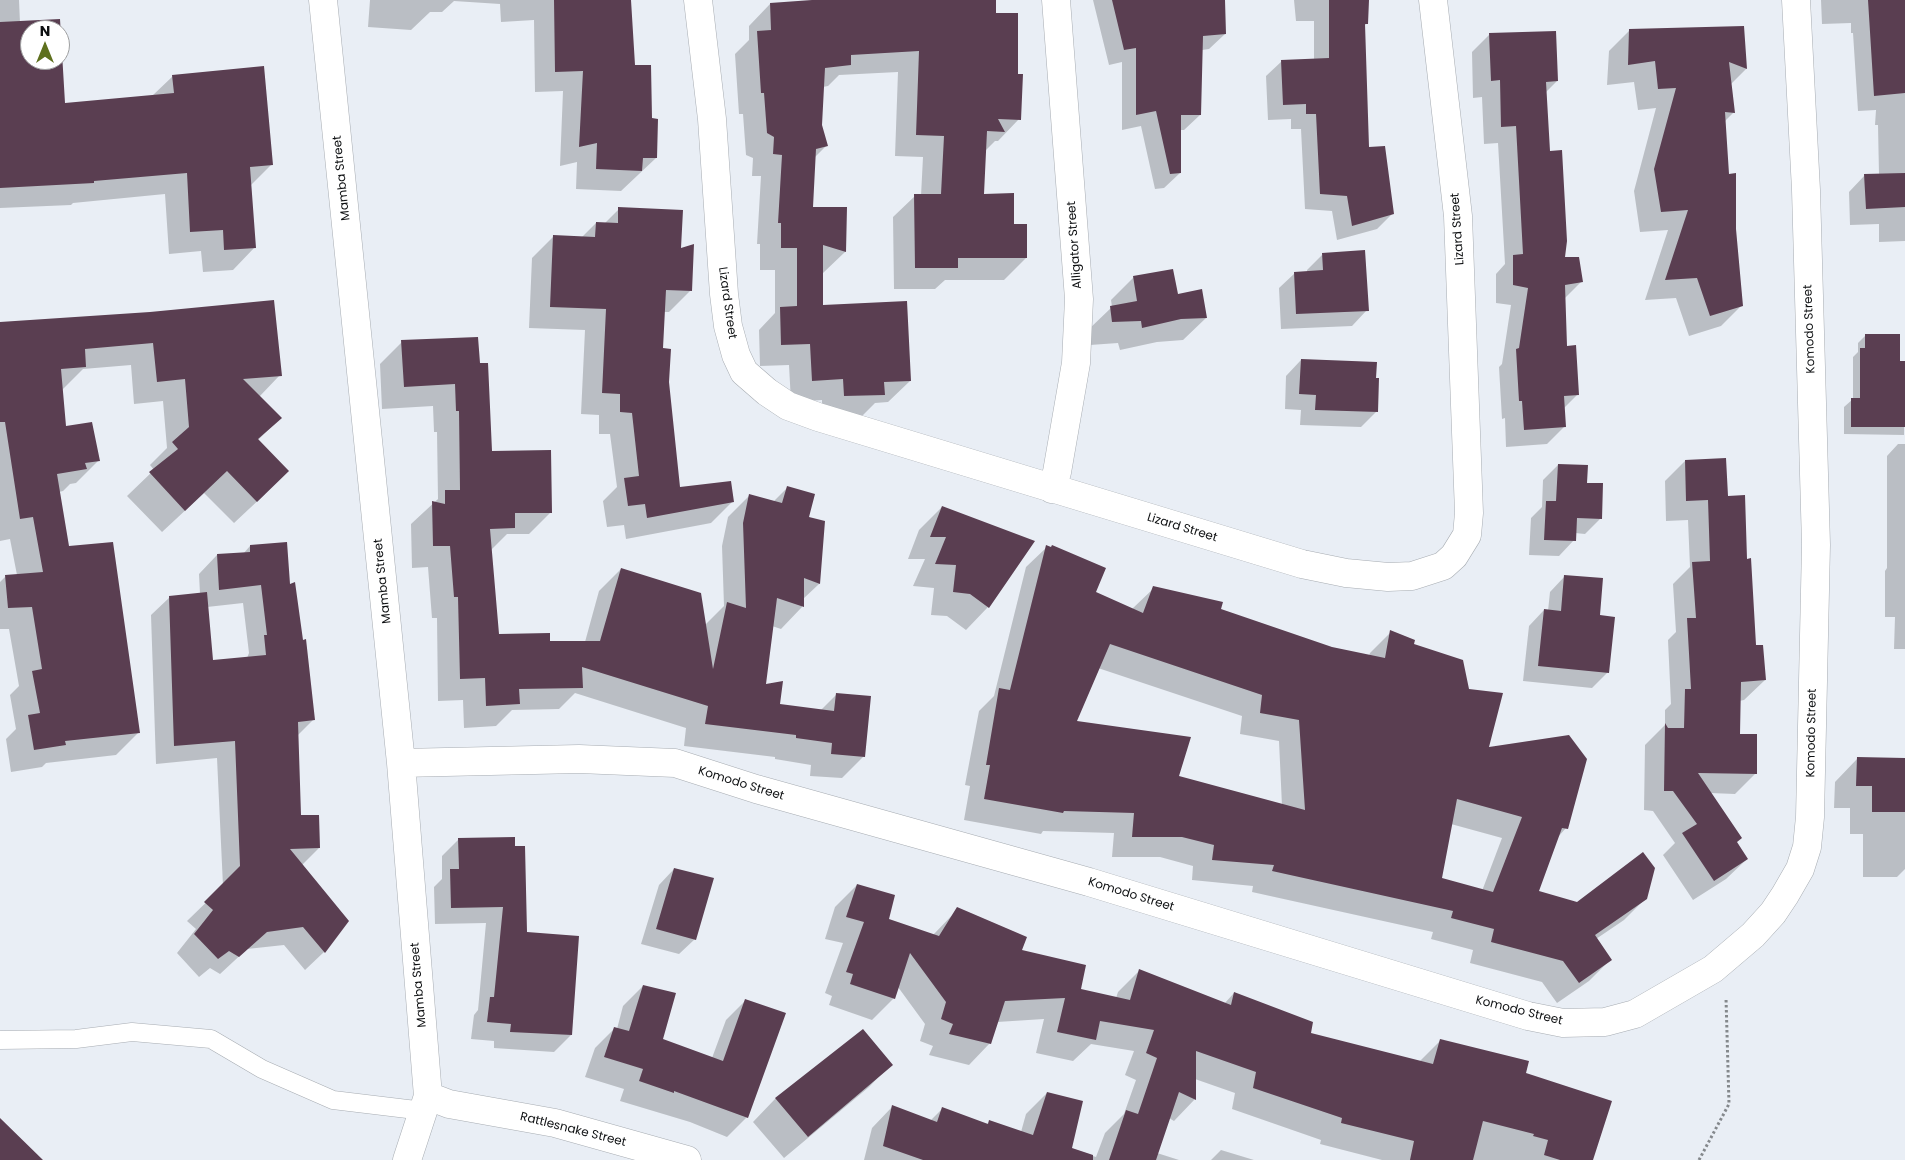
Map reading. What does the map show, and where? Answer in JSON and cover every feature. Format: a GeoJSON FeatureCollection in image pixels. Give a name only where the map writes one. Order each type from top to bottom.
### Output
{"type":"FeatureCollection","features":[{"type":"Feature","properties":{"kind":"street","name":"Mamba Street"},"geometry":{"type":"LineString","coordinates":[[323,0],[401,763],[426,1104],[407,1160]]}},
{"type":"Feature","properties":{"kind":"street","name":"Lizard Street"},"geometry":{"type":"LineString","coordinates":[[698,0],[712,119],[724,294],[728,326],[736,355],[744,372],[767,392],[788,406],[818,417],[1302,564],[1346,573],[1388,577],[1412,576],[1443,566],[1454,556],[1467,535],[1469,513],[1458,216],[1434,0]]}},
{"type":"Feature","properties":{"kind":"street","name":"Alligator Street"},"geometry":{"type":"LineString","coordinates":[[1052,489],[1076,363],[1079,298],[1056,0]]}},
{"type":"Feature","properties":{"kind":"street","name":"Komodo Street"},"geometry":{"type":"LineString","coordinates":[[401,763],[579,759],[675,763],[756,789],[1090,882],[1528,1016],[1563,1023],[1606,1022],[1635,1014],[1713,969],[1753,935],[1781,901],[1800,869],[1807,847],[1810,818],[1816,545],[1806,200],[1796,0]]}},
{"type":"Feature","properties":{"kind":"street","name":"Rattlesnake Street"},"geometry":{"type":"LineString","coordinates":[[426,1104],[450,1104],[555,1123],[687,1160]]}},
{"type":"Feature","properties":{"kind":"lane"},"geometry":{"type":"LineString","coordinates":[[0,1040],[76,1039],[132,1032],[211,1039],[262,1069],[333,1100],[426,1104]]}},
{"type":"Feature","properties":{"kind":"path"},"geometry":{"type":"LineString","coordinates":[[1700,1160],[1729,1104],[1724,960]]}},
{"type":"Feature","properties":{"kind":"building"},"geometry":{"type":"Polygon","coordinates":[[[554,0],[631,0],[635,65],[651,65],[652,118],[658,119],[657,158],[643,158],[642,171],[596,169],[597,143],[579,147],[583,71],[555,72],[554,0]]]}},
{"type":"Feature","properties":{"kind":"building"},"geometry":{"type":"Polygon","coordinates":[[[812,0],[996,0],[996,13],[1018,13],[1018,74],[1023,74],[1021,120],[998,119],[1005,132],[987,131],[984,194],[1014,193],[1014,224],[1027,224],[1027,258],[958,258],[958,268],[915,268],[914,194],[941,194],[944,136],[916,135],[919,51],[851,55],[851,65],[825,68],[822,125],[828,146],[816,149],[813,207],[847,207],[846,252],[823,245],[823,305],[907,301],[911,381],[884,382],[885,395],[844,396],[843,379],[812,381],[810,344],[781,345],[780,307],[797,306],[797,248],[781,248],[781,223],[778,223],[782,155],[773,154],[774,137],[767,133],[764,93],[761,93],[757,31],[771,30],[770,3],[812,0]]]}},
{"type":"Feature","properties":{"kind":"building"},"geometry":{"type":"Polygon","coordinates":[[[1112,0],[1225,0],[1226,34],[1203,36],[1201,115],[1181,115],[1181,173],[1170,174],[1156,111],[1136,115],[1136,48],[1124,50],[1112,0]]]}},
{"type":"Feature","properties":{"kind":"building"},"geometry":{"type":"Polygon","coordinates":[[[1329,0],[1369,0],[1368,24],[1365,24],[1369,147],[1385,146],[1394,214],[1352,226],[1347,196],[1320,194],[1316,114],[1306,114],[1306,104],[1283,105],[1281,60],[1329,58],[1329,0]]]}},
{"type":"Feature","properties":{"kind":"building"},"geometry":{"type":"Polygon","coordinates":[[[1868,0],[1905,0],[1905,93],[1874,96],[1868,0]]]}},
{"type":"Feature","properties":{"kind":"building"},"geometry":{"type":"Polygon","coordinates":[[[20,21],[20,70],[63,70],[65,103],[174,93],[172,75],[264,66],[273,165],[250,167],[256,248],[224,250],[223,230],[190,232],[187,173],[94,181],[94,183],[0,188],[0,22],[20,21]]]}},
{"type":"Feature","properties":{"kind":"building"},"geometry":{"type":"Polygon","coordinates":[[[1744,26],[1747,69],[1729,62],[1735,113],[1725,112],[1729,174],[1736,173],[1736,229],[1743,306],[1710,316],[1697,278],[1665,280],[1688,210],[1661,212],[1654,169],[1676,88],[1658,89],[1655,61],[1628,65],[1629,29],[1744,26]]]}},
{"type":"Feature","properties":{"kind":"building"},"geometry":{"type":"Polygon","coordinates":[[[1556,31],[1558,81],[1546,82],[1550,151],[1562,150],[1567,241],[1565,257],[1579,257],[1583,282],[1565,285],[1567,346],[1576,345],[1579,395],[1564,396],[1566,427],[1524,430],[1522,401],[1519,401],[1516,349],[1519,348],[1528,288],[1513,285],[1513,255],[1523,254],[1516,126],[1501,127],[1500,80],[1491,81],[1489,33],[1556,31]]]}},
{"type":"Feature","properties":{"kind":"building"},"geometry":{"type":"Polygon","coordinates":[[[1905,173],[1905,207],[1866,209],[1864,174],[1905,173]]]}},
{"type":"Feature","properties":{"kind":"building"},"geometry":{"type":"Polygon","coordinates":[[[618,207],[683,210],[681,248],[694,244],[692,291],[666,290],[663,348],[671,349],[669,382],[680,487],[731,481],[734,502],[647,518],[645,504],[628,506],[624,478],[639,476],[632,413],[620,412],[620,394],[602,393],[606,309],[550,307],[553,235],[595,237],[596,222],[618,223],[618,207]]]}},
{"type":"Feature","properties":{"kind":"building"},"geometry":{"type":"Polygon","coordinates":[[[1365,250],[1369,311],[1296,314],[1294,272],[1323,270],[1322,253],[1365,250]]]}},
{"type":"Feature","properties":{"kind":"building"},"geometry":{"type":"Polygon","coordinates":[[[1173,269],[1178,294],[1202,289],[1207,318],[1181,319],[1142,328],[1141,321],[1112,322],[1110,306],[1137,301],[1133,276],[1173,269]]]}},
{"type":"Feature","properties":{"kind":"building"},"geometry":{"type":"Polygon","coordinates":[[[274,300],[282,376],[243,379],[282,418],[258,439],[289,471],[257,502],[227,471],[185,511],[149,472],[178,449],[172,442],[189,427],[185,379],[157,382],[153,343],[85,349],[86,367],[61,369],[66,426],[92,422],[100,461],[85,463],[87,469],[57,474],[69,546],[113,542],[140,733],[65,741],[66,745],[34,750],[28,715],[40,713],[32,671],[42,669],[32,607],[8,608],[5,575],[43,572],[33,517],[20,519],[5,422],[0,422],[0,322],[150,312],[274,300]]]}},
{"type":"Feature","properties":{"kind":"building"},"geometry":{"type":"Polygon","coordinates":[[[1865,334],[1900,334],[1900,361],[1905,361],[1905,427],[1851,427],[1851,398],[1860,398],[1860,348],[1865,348],[1865,334]]]}},
{"type":"Feature","properties":{"kind":"building"},"geometry":{"type":"Polygon","coordinates":[[[478,337],[480,363],[488,363],[492,451],[551,450],[552,513],[515,513],[515,528],[490,529],[499,634],[550,633],[550,641],[600,641],[621,568],[701,593],[713,669],[727,602],[746,608],[743,523],[749,494],[782,503],[787,486],[815,494],[809,517],[825,521],[820,584],[804,578],[804,607],[777,598],[766,684],[783,681],[780,704],[834,711],[836,693],[871,696],[865,757],[831,754],[832,743],[796,738],[796,735],[705,724],[708,706],[582,667],[583,688],[519,689],[520,704],[486,706],[485,678],[460,679],[458,597],[454,597],[450,546],[433,546],[432,501],[445,504],[445,490],[460,490],[459,411],[456,411],[455,384],[404,387],[401,340],[478,337]]]}},
{"type":"Feature","properties":{"kind":"building"},"geometry":{"type":"Polygon","coordinates":[[[1301,359],[1377,362],[1376,378],[1379,378],[1378,412],[1315,410],[1316,395],[1299,394],[1301,359]]]}},
{"type":"Feature","properties":{"kind":"building"},"geometry":{"type":"Polygon","coordinates":[[[1726,458],[1728,496],[1745,495],[1747,559],[1751,558],[1756,645],[1763,645],[1766,680],[1741,682],[1740,734],[1757,734],[1757,774],[1698,773],[1742,838],[1737,842],[1748,859],[1714,881],[1682,833],[1697,824],[1673,791],[1664,791],[1665,723],[1668,728],[1684,728],[1685,689],[1691,689],[1687,618],[1696,618],[1692,562],[1710,561],[1708,500],[1686,501],[1685,460],[1726,458]]]}},
{"type":"Feature","properties":{"kind":"building"},"geometry":{"type":"Polygon","coordinates":[[[1558,464],[1588,465],[1587,483],[1603,483],[1602,519],[1577,518],[1576,541],[1544,540],[1546,501],[1556,501],[1558,464]]]}},
{"type":"Feature","properties":{"kind":"building"},"geometry":{"type":"Polygon","coordinates":[[[942,506],[1035,541],[989,608],[970,594],[953,592],[956,565],[935,564],[946,537],[930,537],[942,506]]]}},
{"type":"Feature","properties":{"kind":"building"},"geometry":{"type":"Polygon","coordinates":[[[287,542],[290,584],[295,582],[303,640],[306,639],[315,720],[298,722],[301,815],[319,815],[320,848],[290,849],[349,921],[325,953],[303,927],[267,932],[239,957],[229,951],[218,959],[194,934],[213,910],[204,902],[240,866],[235,741],[174,746],[169,596],[207,592],[213,660],[266,655],[264,635],[267,635],[261,585],[219,590],[217,554],[250,552],[250,545],[287,542]]]}},
{"type":"Feature","properties":{"kind":"building"},"geometry":{"type":"Polygon","coordinates":[[[1046,545],[1051,547],[1052,545],[1106,568],[1096,592],[1143,613],[1153,586],[1223,602],[1221,609],[1332,647],[1385,658],[1390,630],[1415,640],[1414,644],[1463,660],[1469,689],[1503,693],[1489,747],[1569,735],[1587,759],[1568,829],[1562,828],[1539,891],[1577,902],[1643,852],[1655,868],[1647,899],[1595,935],[1612,960],[1579,983],[1563,961],[1491,942],[1494,929],[1451,918],[1453,911],[1272,871],[1274,865],[1212,860],[1214,845],[1182,837],[1132,837],[1134,813],[1064,811],[1063,813],[984,799],[990,765],[986,765],[999,688],[1010,690],[1046,545]],[[1110,644],[1077,721],[1191,737],[1179,776],[1305,810],[1299,720],[1260,713],[1262,695],[1110,644]],[[1457,799],[1442,878],[1493,892],[1522,817],[1457,799]]]}},
{"type":"Feature","properties":{"kind":"building"},"geometry":{"type":"Polygon","coordinates":[[[1564,575],[1603,578],[1600,615],[1615,617],[1609,673],[1538,666],[1544,609],[1561,611],[1564,575]]]}},
{"type":"Feature","properties":{"kind":"building"},"geometry":{"type":"Polygon","coordinates":[[[1857,757],[1905,758],[1905,812],[1872,812],[1872,786],[1856,786],[1857,757]]]}},
{"type":"Feature","properties":{"kind":"building"},"geometry":{"type":"Polygon","coordinates":[[[515,837],[515,846],[525,846],[527,932],[579,936],[572,1035],[510,1032],[511,1024],[487,1022],[490,997],[494,997],[503,907],[451,908],[450,869],[459,869],[458,838],[515,837]]]}},
{"type":"Feature","properties":{"kind":"building"},"geometry":{"type":"Polygon","coordinates":[[[674,868],[714,878],[696,940],[656,929],[674,868]]]}},
{"type":"Feature","properties":{"kind":"building"},"geometry":{"type":"Polygon","coordinates":[[[857,884],[895,895],[889,919],[939,936],[957,907],[1027,937],[1022,950],[1086,965],[1081,989],[1130,1000],[1139,969],[1231,1005],[1234,992],[1313,1022],[1311,1033],[1433,1064],[1440,1039],[1529,1061],[1526,1073],[1612,1101],[1593,1160],[1560,1160],[1544,1155],[1548,1140],[1533,1136],[1534,1134],[1483,1121],[1473,1160],[1410,1160],[1414,1141],[1341,1123],[1342,1118],[1253,1088],[1256,1072],[1196,1051],[1196,1100],[1179,1092],[1156,1160],[1109,1160],[1126,1110],[1138,1114],[1157,1058],[1146,1053],[1154,1030],[1100,1021],[1096,1040],[1057,1032],[1065,998],[1005,1001],[991,1044],[949,1034],[953,1024],[941,1019],[946,1002],[910,953],[895,999],[850,984],[853,974],[846,972],[864,922],[846,917],[857,884]]]}},
{"type":"Feature","properties":{"kind":"building"},"geometry":{"type":"Polygon","coordinates":[[[643,985],[676,993],[663,1039],[723,1061],[745,999],[786,1013],[748,1118],[674,1091],[674,1093],[639,1081],[643,1069],[604,1057],[614,1027],[629,1031],[643,985]]]}},
{"type":"Feature","properties":{"kind":"building"},"geometry":{"type":"Polygon","coordinates":[[[863,1029],[893,1065],[808,1137],[775,1098],[863,1029]]]}},
{"type":"Feature","properties":{"kind":"building"},"geometry":{"type":"Polygon","coordinates":[[[1047,1092],[1083,1101],[1072,1148],[1093,1155],[1093,1160],[923,1160],[883,1146],[892,1105],[937,1122],[942,1107],[988,1124],[989,1120],[1033,1135],[1047,1092]]]}},
{"type":"Feature","properties":{"kind":"building"},"geometry":{"type":"Polygon","coordinates":[[[0,1118],[43,1160],[0,1160],[0,1118]]]}}]}
